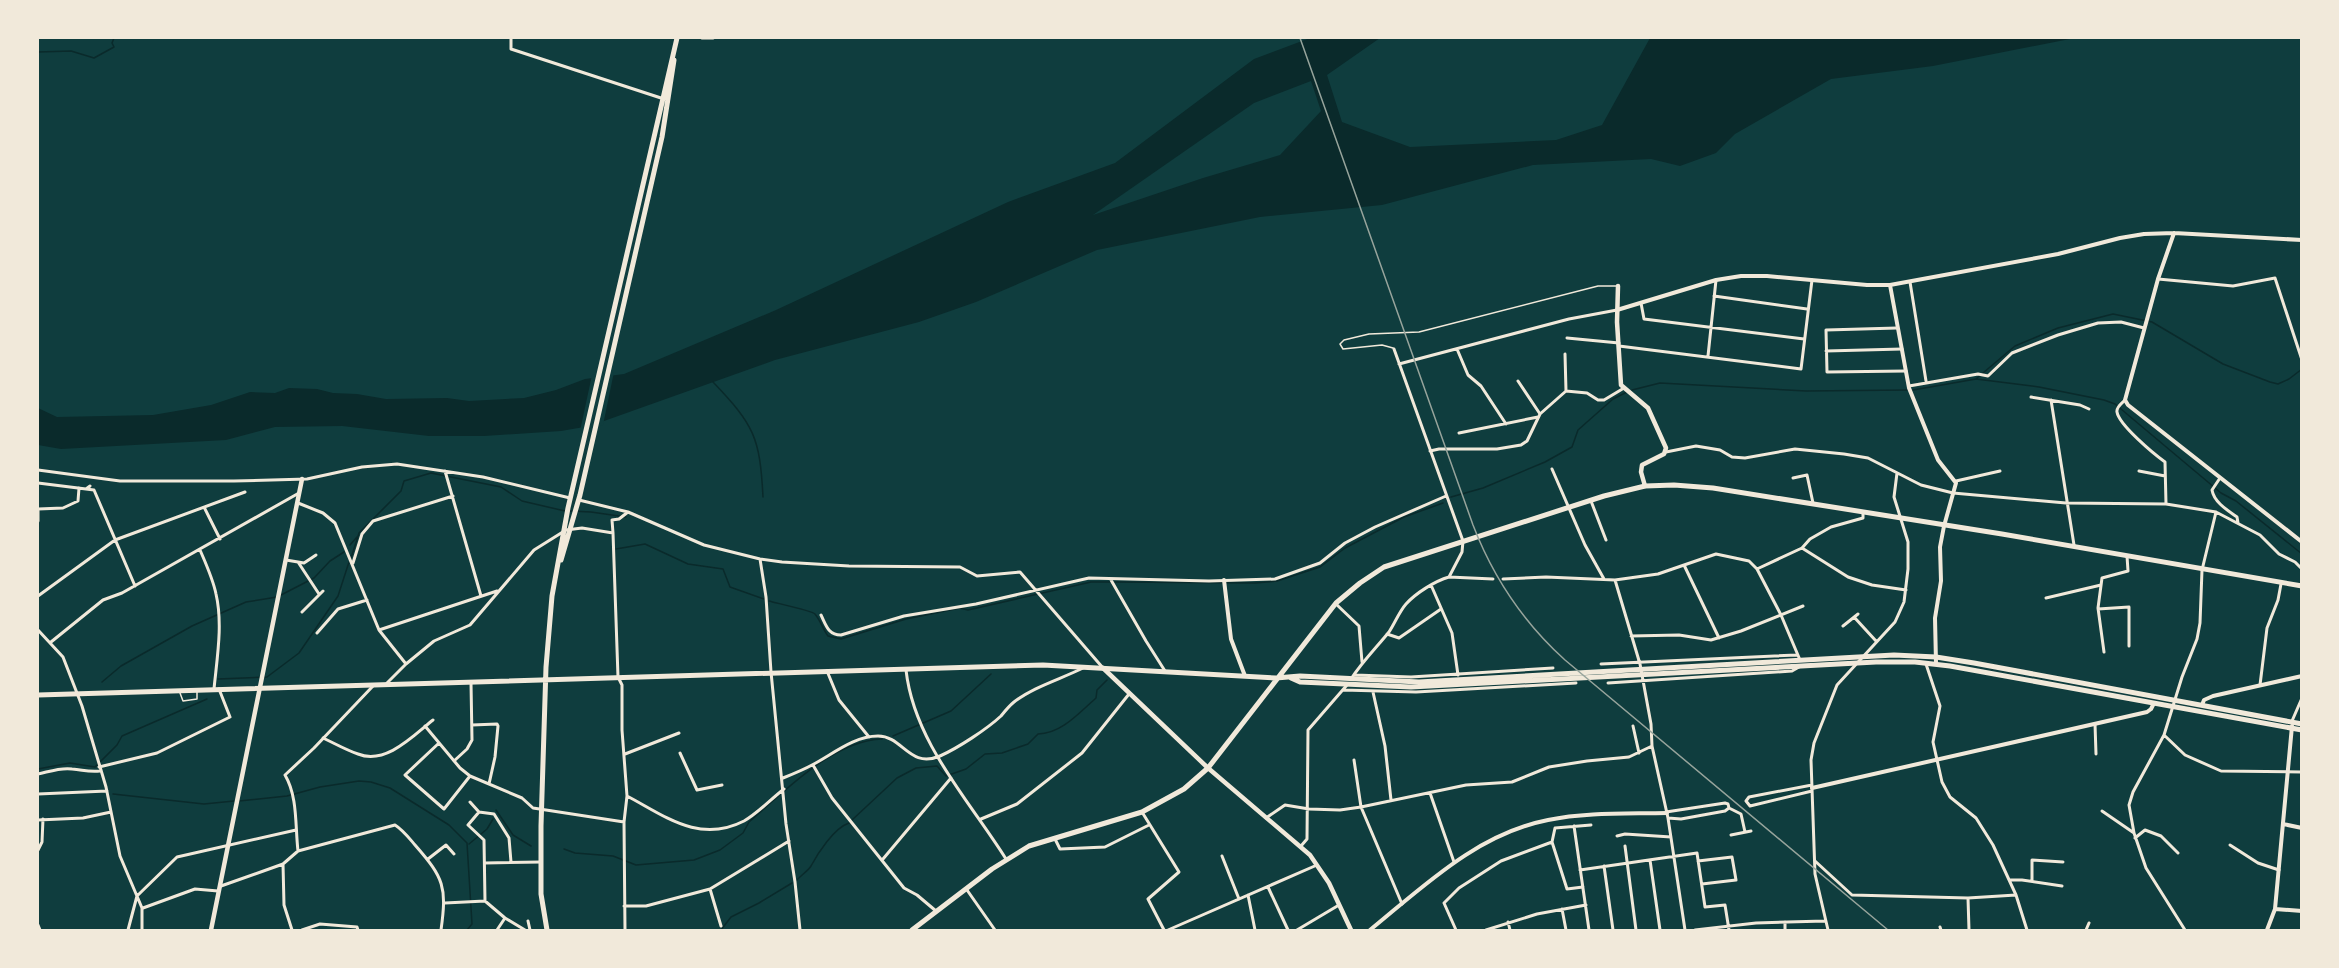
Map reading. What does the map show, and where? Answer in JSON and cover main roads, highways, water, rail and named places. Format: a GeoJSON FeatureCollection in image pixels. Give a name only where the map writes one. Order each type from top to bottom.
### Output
{"type":"FeatureCollection","features":[{"type":"Feature","properties":{"kind":"main road"},"geometry":{"type":"LineString","coordinates":[[547,930],[541,894],[541,808],[546,679],[550,614],[555,579],[564,541],[568,508],[661,98],[677,38]]}},
{"type":"Feature","properties":{"kind":"main road"},"geometry":{"type":"LineString","coordinates":[[564,541],[579,497],[662,137],[677,38]]}},
{"type":"Feature","properties":{"kind":"main road"},"geometry":{"type":"LineString","coordinates":[[1618,286],[1621,383],[1648,408],[1662,437],[1666,452],[1642,465],[1641,472],[1645,486]]}},
{"type":"Feature","properties":{"kind":"main road"},"geometry":{"type":"LineString","coordinates":[[211,930],[302,479]]}},
{"type":"Feature","properties":{"kind":"main road"},"geometry":{"type":"LineString","coordinates":[[912,930],[1006,859],[1029,846],[1142,812],[1184,789],[1208,768],[1336,603],[1384,567],[1645,486],[1700,486],[2301,586]]}},
{"type":"Feature","properties":{"kind":"main road"},"geometry":{"type":"LineString","coordinates":[[38,695],[1042,665],[1290,678],[1300,682],[1403,688],[1893,655],[1936,660],[2292,726],[2301,724]]}},
{"type":"Feature","properties":{"kind":"main road"},"geometry":{"type":"LineString","coordinates":[[1799,660],[1855,663],[1925,663],[1936,660],[2154,703],[2202,706],[2301,730]]}},
{"type":"Feature","properties":{"kind":"main road"},"geometry":{"type":"LineString","coordinates":[[1102,668],[1265,819],[1301,846],[1317,865],[1340,905],[1351,930]]}},
{"type":"Feature","properties":{"kind":"water"},"geometry":{"type":"Polygon","coordinates":[[[1310,38],[1380,38],[1327,75],[1342,122],[1410,147],[1556,140],[1602,125],[1650,38],[2075,38],[1933,66],[1831,79],[1735,134],[1716,153],[1680,166],[1651,159],[1533,165],[1382,205],[1260,217],[1097,250],[976,302],[919,322],[775,360],[590,426],[561,431],[484,436],[429,436],[342,426],[275,427],[226,440],[61,449],[38,445],[38,408],[57,417],[153,415],[211,405],[250,392],[275,393],[289,388],[317,389],[386,399],[447,398],[469,401],[524,398],[556,390],[585,379],[624,374],[776,310],[1008,202],[1115,163],[1254,59],[1310,38]],[[1311,81],[1254,103],[1093,215],[1280,155],[1321,111],[1311,81]]]}},
{"type":"Feature","properties":{"kind":"waterway"},"geometry":{"type":"LineString","coordinates":[[38,52],[71,51],[94,58],[114,47],[112,43],[114,38]]}},
{"type":"Feature","properties":{"kind":"waterway"},"geometry":{"type":"LineString","coordinates":[[1977,378],[2015,346],[2058,328],[2113,314],[2152,322],[2223,364],[2270,382],[2278,384],[2302,369]]}},
{"type":"Feature","properties":{"kind":"waterway"},"geometry":{"type":"LineString","coordinates":[[1913,390],[1976,379],[2039,387],[2115,404],[2221,493],[2236,501],[2302,554]]}},
{"type":"Feature","properties":{"kind":"waterway"},"geometry":{"type":"LineString","coordinates":[[713,382],[738,410],[752,433],[760,460],[763,497]]}},
{"type":"Feature","properties":{"kind":"waterway"},"geometry":{"type":"LineString","coordinates":[[1632,390],[1660,383],[1806,391],[1908,390]]}},
{"type":"Feature","properties":{"kind":"waterway"},"geometry":{"type":"LineString","coordinates":[[1451,497],[1483,488],[1545,462],[1572,447],[1578,430],[1613,399],[1627,392]]}},
{"type":"Feature","properties":{"kind":"waterway"},"geometry":{"type":"LineString","coordinates":[[351,558],[359,533],[401,491],[404,481],[431,473],[501,487],[522,501],[565,511]]}},
{"type":"Feature","properties":{"kind":"waterway"},"geometry":{"type":"LineString","coordinates":[[1115,582],[1256,583],[1277,581],[1320,567],[1345,548],[1404,517],[1443,503]]}},
{"type":"Feature","properties":{"kind":"waterway"},"geometry":{"type":"LineString","coordinates":[[570,511],[626,517]]}},
{"type":"Feature","properties":{"kind":"waterway"},"geometry":{"type":"LineString","coordinates":[[350,545],[357,537]]}},
{"type":"Feature","properties":{"kind":"waterway"},"geometry":{"type":"LineString","coordinates":[[616,549],[645,544],[688,564],[723,569],[730,587],[764,599]]}},
{"type":"Feature","properties":{"kind":"waterway"},"geometry":{"type":"LineString","coordinates":[[281,595],[314,578],[330,561],[344,552]]}},
{"type":"Feature","properties":{"kind":"waterway"},"geometry":{"type":"LineString","coordinates":[[218,679],[267,677],[299,653],[338,596],[349,562]]}},
{"type":"Feature","properties":{"kind":"waterway"},"geometry":{"type":"LineString","coordinates":[[769,601],[815,614],[828,636],[841,639],[906,619],[960,608],[968,610],[1091,582],[1110,582]]}},
{"type":"Feature","properties":{"kind":"waterway"},"geometry":{"type":"LineString","coordinates":[[102,682],[121,666],[192,626],[246,602],[277,597]]}},
{"type":"Feature","properties":{"kind":"waterway"},"geometry":{"type":"LineString","coordinates":[[893,736],[951,711],[991,674]]}},
{"type":"Feature","properties":{"kind":"waterway"},"geometry":{"type":"LineString","coordinates":[[852,820],[897,778],[916,768],[937,766],[946,776],[966,769],[985,754],[1002,753],[1028,744],[1038,734],[1062,727],[1096,698],[1097,690],[1107,680]]}},
{"type":"Feature","properties":{"kind":"waterway"},"geometry":{"type":"LineString","coordinates":[[38,769],[70,763],[95,767],[117,745],[122,736],[207,699]]}},
{"type":"Feature","properties":{"kind":"waterway"},"geometry":{"type":"LineString","coordinates":[[564,849],[575,853],[613,856],[636,865],[694,860],[720,850],[743,833],[749,822],[778,796],[827,758],[845,748],[882,739]]}},
{"type":"Feature","properties":{"kind":"waterway"},"geometry":{"type":"LineString","coordinates":[[239,801],[287,796],[320,787],[359,781],[390,788],[449,825],[467,843],[472,924],[467,930]]}},
{"type":"Feature","properties":{"kind":"waterway"},"geometry":{"type":"LineString","coordinates":[[113,794],[204,804],[234,801]]}},
{"type":"Feature","properties":{"kind":"waterway"},"geometry":{"type":"LineString","coordinates":[[496,810],[513,835],[531,846]]}},
{"type":"Feature","properties":{"kind":"waterway"},"geometry":{"type":"LineString","coordinates":[[469,844],[487,829],[493,819]]}},
{"type":"Feature","properties":{"kind":"waterway"},"geometry":{"type":"LineString","coordinates":[[797,880],[810,868],[832,835],[849,823]]}},
{"type":"Feature","properties":{"kind":"waterway"},"geometry":{"type":"LineString","coordinates":[[721,930],[731,917],[792,883]]}},
{"type":"Feature","properties":{"kind":"railway"},"geometry":{"type":"LineString","coordinates":[[1300,38],[1473,525],[1490,563],[1511,598],[1536,631],[1565,660],[1888,930]]}}]}
